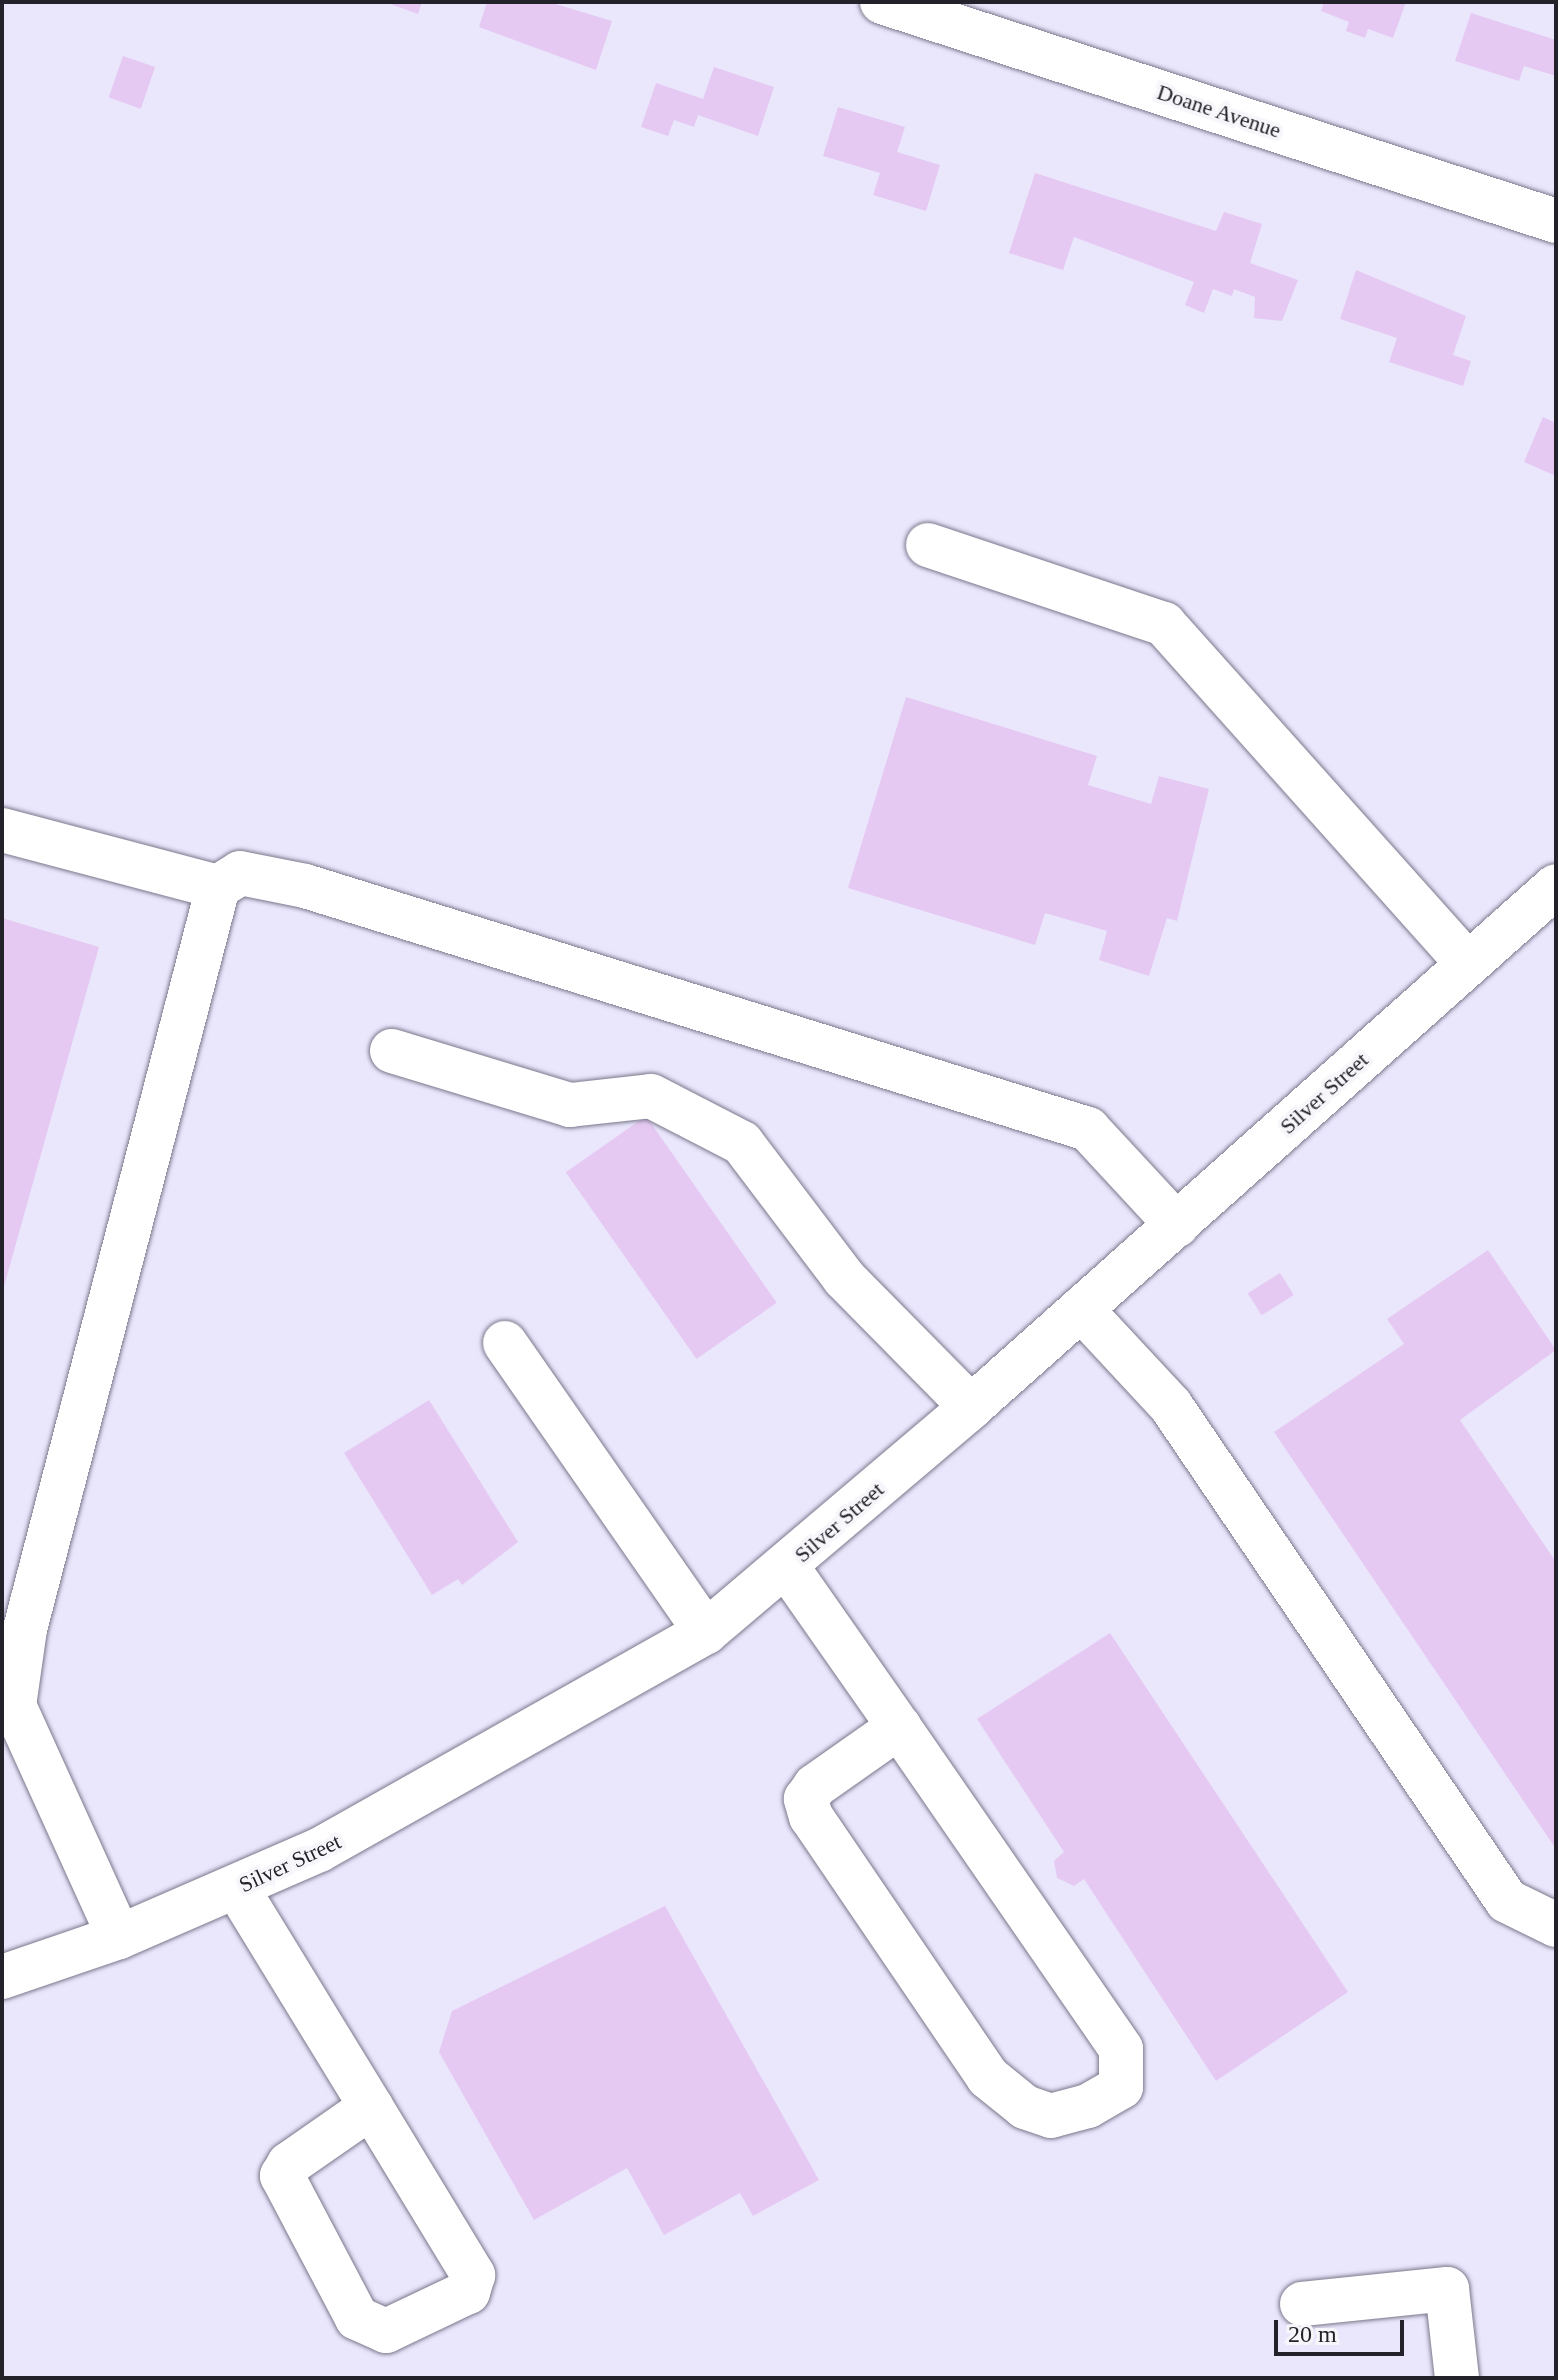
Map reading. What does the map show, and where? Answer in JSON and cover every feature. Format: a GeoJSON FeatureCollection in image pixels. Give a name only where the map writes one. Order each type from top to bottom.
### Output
{"type":"FeatureCollection","features":[{"type":"Feature","properties":{"kind":"street","name":"Doane Avenue"},"geometry":{"type":"LineString","coordinates":[[882,2],[1556,221]]}},
{"type":"Feature","properties":{"kind":"street"},"geometry":{"type":"LineString","coordinates":[[928,545],[1148,617],[1176,634],[1468,964]]}},
{"type":"Feature","properties":{"kind":"street"},"geometry":{"type":"LineString","coordinates":[[2,830],[218,887]]}},
{"type":"Feature","properties":{"kind":"street"},"geometry":{"type":"LineString","coordinates":[[119,1937],[14,1706],[25,1629],[218,887],[240,873],[305,886],[1088,1129],[1177,1225]]}},
{"type":"Feature","properties":{"kind":"street","name":"Silver Street"},"geometry":{"type":"LineString","coordinates":[[2,1977],[119,1937],[237,1888],[436,1789],[706,1632],[787,1567],[971,1407],[1556,886]]}},
{"type":"Feature","properties":{"kind":"street"},"geometry":{"type":"LineString","coordinates":[[392,1051],[570,1105],[651,1096],[742,1143],[844,1278],[971,1407]]}},
{"type":"Feature","properties":{"kind":"street"},"geometry":{"type":"LineString","coordinates":[[1081,1309],[1171,1406],[1507,1901],[1556,1925]]}},
{"type":"Feature","properties":{"kind":"street"},"geometry":{"type":"LineString","coordinates":[[505,1343],[706,1632]]}},
{"type":"Feature","properties":{"kind":"street"},"geometry":{"type":"LineString","coordinates":[[787,1567],[899,1727],[1121,2049],[1121,2087],[1088,2106],[1051,2116],[1025,2107],[988,2077],[811,1817],[806,1799],[815,1786],[899,1727]]}},
{"type":"Feature","properties":{"kind":"street"},"geometry":{"type":"LineString","coordinates":[[237,1888],[371,2107],[473,2275],[468,2292],[386,2331],[357,2318],[282,2176],[289,2164],[371,2107]]}},
{"type":"Feature","properties":{"kind":"street"},"geometry":{"type":"LineString","coordinates":[[1302,2304],[1447,2289],[1457,2378]]}},
{"type":"Feature","properties":{"kind":"building"},"geometry":{"type":"Polygon","coordinates":[[[385,2],[422,2],[418,14],[385,2]]]}},
{"type":"Feature","properties":{"kind":"building"},"geometry":{"type":"Polygon","coordinates":[[[487,2],[549,2],[612,21],[596,70],[479,27],[487,2]]]}},
{"type":"Feature","properties":{"kind":"building"},"geometry":{"type":"Polygon","coordinates":[[[1324,2],[1406,2],[1393,38],[1368,29],[1365,38],[1346,31],[1349,22],[1321,11],[1324,2]]]}},
{"type":"Feature","properties":{"kind":"building"},"geometry":{"type":"Polygon","coordinates":[[[1471,13],[1556,40],[1556,76],[1524,66],[1519,81],[1455,61],[1471,13]]]}},
{"type":"Feature","properties":{"kind":"building"},"geometry":{"type":"Polygon","coordinates":[[[123,56],[155,67],[141,109],[109,98],[123,56]]]}},
{"type":"Feature","properties":{"kind":"building"},"geometry":{"type":"Polygon","coordinates":[[[714,67],[774,87],[758,136],[698,115],[694,127],[674,120],[668,136],[641,127],[656,83],[703,99],[714,67]]]}},
{"type":"Feature","properties":{"kind":"building"},"geometry":{"type":"Polygon","coordinates":[[[838,107],[905,127],[897,152],[940,165],[926,211],[873,195],[880,173],[823,156],[838,107]]]}},
{"type":"Feature","properties":{"kind":"building"},"geometry":{"type":"Polygon","coordinates":[[[1035,173],[1216,231],[1224,212],[1262,224],[1250,263],[1298,280],[1282,321],[1254,318],[1255,297],[1234,289],[1232,296],[1213,289],[1204,313],[1185,305],[1194,282],[1074,237],[1063,270],[1009,253],[1035,173]]]}},
{"type":"Feature","properties":{"kind":"building"},"geometry":{"type":"Polygon","coordinates":[[[1356,270],[1466,316],[1453,355],[1471,361],[1463,386],[1389,362],[1397,338],[1340,319],[1356,270]]]}},
{"type":"Feature","properties":{"kind":"building"},"geometry":{"type":"Polygon","coordinates":[[[1543,417],[1556,423],[1556,476],[1524,462],[1543,417]]]}},
{"type":"Feature","properties":{"kind":"building"},"geometry":{"type":"Polygon","coordinates":[[[906,697],[1097,756],[1088,785],[1151,804],[1159,776],[1209,789],[1177,921],[1167,918],[1149,976],[1099,960],[1107,931],[1045,913],[1035,945],[848,888],[906,697]]]}},
{"type":"Feature","properties":{"kind":"building"},"geometry":{"type":"Polygon","coordinates":[[[2,918],[99,947],[3,1290],[2,1290],[2,918]]]}},
{"type":"Feature","properties":{"kind":"building"},"geometry":{"type":"Polygon","coordinates":[[[646,1116],[777,1303],[696,1359],[566,1172],[646,1116]]]}},
{"type":"Feature","properties":{"kind":"building"},"geometry":{"type":"Polygon","coordinates":[[[1488,1250],[1556,1350],[1460,1420],[1556,1562],[1556,1849],[1274,1432],[1404,1344],[1387,1319],[1488,1250]]]}},
{"type":"Feature","properties":{"kind":"building"},"geometry":{"type":"Polygon","coordinates":[[[1280,1273],[1294,1295],[1262,1315],[1248,1293],[1280,1273]]]}},
{"type":"Feature","properties":{"kind":"building"},"geometry":{"type":"Polygon","coordinates":[[[429,1400],[518,1542],[462,1585],[458,1579],[432,1595],[344,1453],[429,1400]]]}},
{"type":"Feature","properties":{"kind":"building"},"geometry":{"type":"Polygon","coordinates":[[[1110,1633],[1348,1992],[1216,2081],[1084,1879],[1074,1886],[1057,1878],[1054,1861],[1064,1852],[977,1719],[1110,1633]]]}},
{"type":"Feature","properties":{"kind":"building"},"geometry":{"type":"Polygon","coordinates":[[[665,1906],[819,2180],[753,2216],[740,2193],[664,2235],[627,2168],[534,2220],[439,2052],[452,2011],[665,1906]]]}}]}
